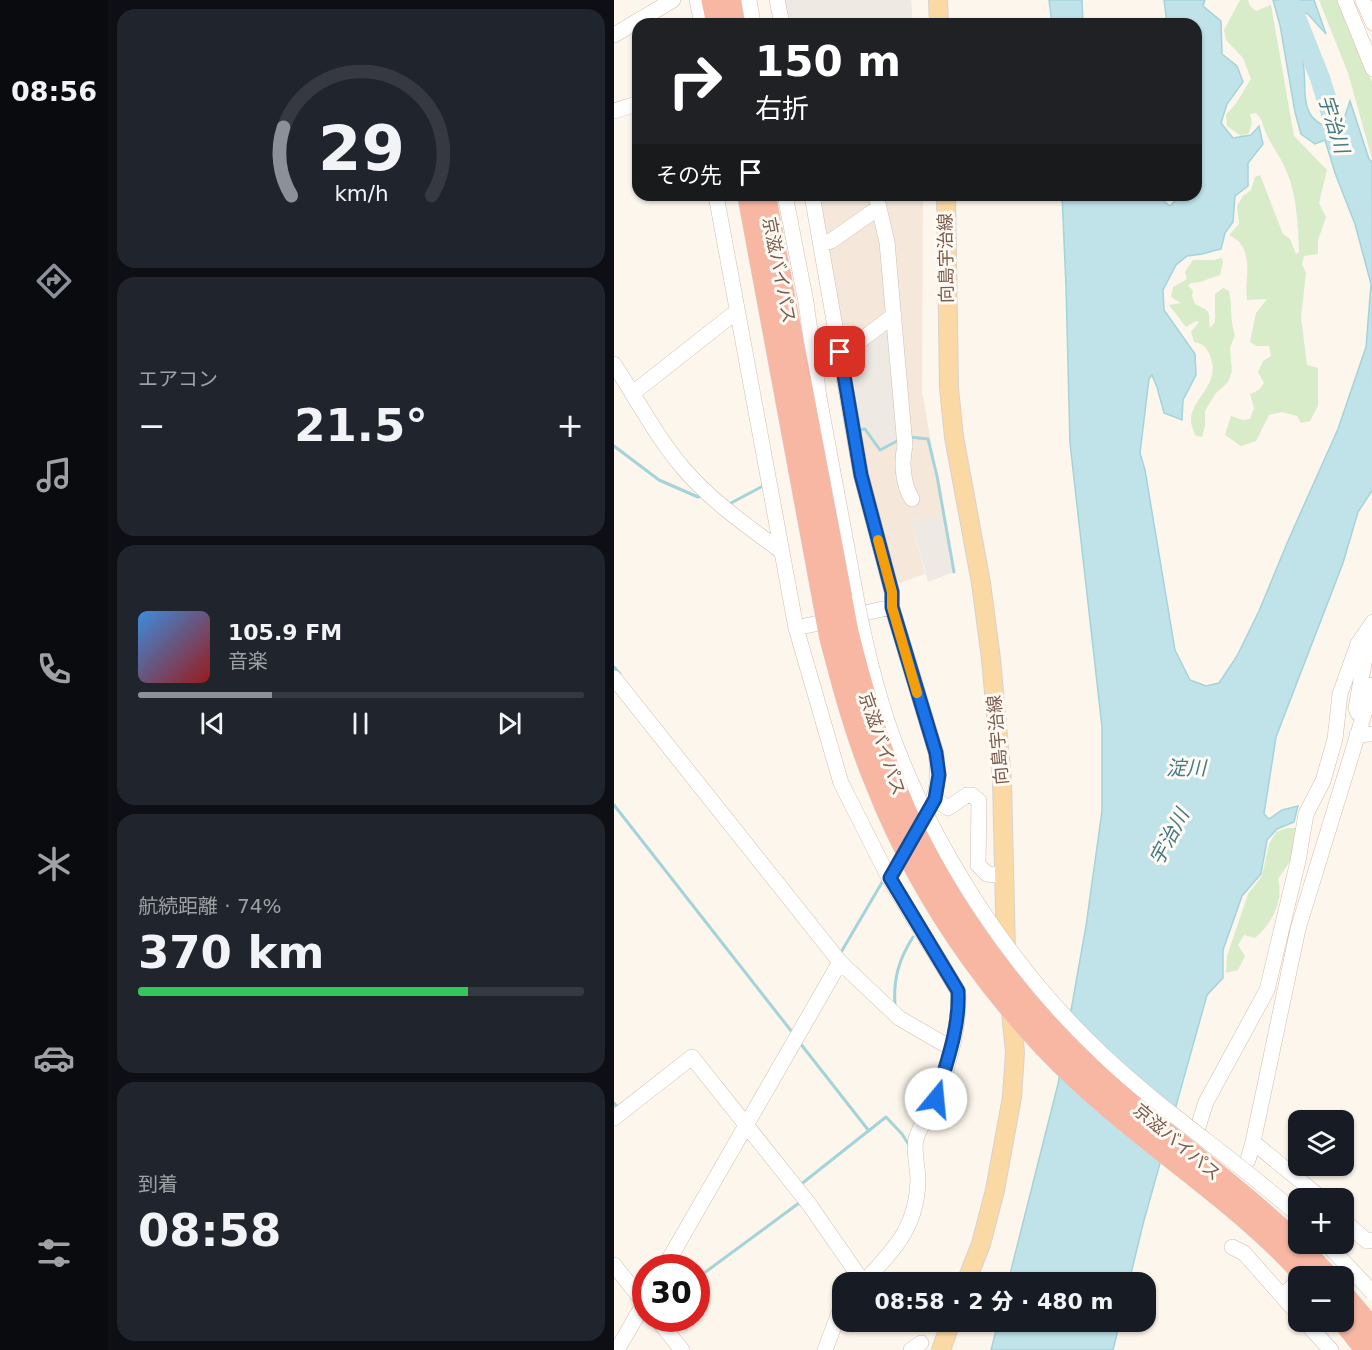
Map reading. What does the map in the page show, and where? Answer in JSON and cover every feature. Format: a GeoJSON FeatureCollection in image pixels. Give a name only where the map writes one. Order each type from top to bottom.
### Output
{"type":"FeatureCollection","features":[{"type":"Feature","properties":{"kind":"highway"},"geometry":{"type":"LineString","coordinates":[[712,0],[716,18]]}},
{"type":"Feature","properties":{"kind":"highway"},"geometry":{"type":"LineString","coordinates":[[730,0],[733,18]]}},
{"type":"Feature","properties":{"kind":"highway","name":"京滋バイパス"},"geometry":{"type":"LineString","coordinates":[[751,201],[830,637],[846,698],[865,756],[904,847],[942,913],[980,969],[1018,1017],[1058,1060],[1105,1104],[1247,1221],[1294,1266]]}},
{"type":"Feature","properties":{"kind":"highway","name":"京滋バイパス"},"geometry":{"type":"LineString","coordinates":[[766,201],[848,632],[864,694],[891,775],[928,856],[974,931],[1016,988],[1057,1035],[1101,1079],[1280,1228],[1318,1266]]}},
{"type":"Feature","properties":{"kind":"highway"},"geometry":{"type":"LineString","coordinates":[[1354,1307],[1373,1330]]}},
{"type":"Feature","properties":{"kind":"highway"},"geometry":{"type":"LineString","coordinates":[[1352,1332],[1366,1350]]}},
{"type":"Feature","properties":{"kind":"main road"},"geometry":{"type":"LineString","coordinates":[[938,0],[939,18]]}},
{"type":"Feature","properties":{"kind":"main road","name":"向島宇治線"},"geometry":{"type":"LineString","coordinates":[[946,201],[948,388],[954,437],[981,583],[991,659],[1002,781],[1006,950],[1015,1052],[1013,1097],[995,1190],[981,1244],[970,1272]]}},
{"type":"Feature","properties":{"kind":"main road"},"geometry":{"type":"LineString","coordinates":[[941,1350],[947,1332]]}},
{"type":"Feature","properties":{"kind":"street"},"geometry":{"type":"LineString","coordinates":[[634,18],[648,6],[673,0]]}},
{"type":"Feature","properties":{"kind":"street"},"geometry":{"type":"LineString","coordinates":[[697,0],[701,18]]}},
{"type":"Feature","properties":{"kind":"street"},"geometry":{"type":"LineString","coordinates":[[749,0],[752,18]]}},
{"type":"Feature","properties":{"kind":"street"},"geometry":{"type":"LineString","coordinates":[[778,0],[781,18]]}},
{"type":"Feature","properties":{"kind":"street"},"geometry":{"type":"LineString","coordinates":[[1345,0],[1373,69]]}},
{"type":"Feature","properties":{"kind":"street"},"geometry":{"type":"LineString","coordinates":[[1363,0],[1373,23]]}},
{"type":"Feature","properties":{"kind":"street"},"geometry":{"type":"LineString","coordinates":[[614,35],[632,20]]}},
{"type":"Feature","properties":{"kind":"street"},"geometry":{"type":"LineString","coordinates":[[614,111],[632,105]]}},
{"type":"Feature","properties":{"kind":"street"},"geometry":{"type":"LineString","coordinates":[[717,201],[796,628],[840,783],[890,878],[958,991],[959,1009],[951,1048],[936,1099],[915,1141],[918,1171],[917,1199],[910,1224],[899,1244],[873,1272]]}},
{"type":"Feature","properties":{"kind":"street"},"geometry":{"type":"LineString","coordinates":[[753,201],[795,296],[812,352]]}},
{"type":"Feature","properties":{"kind":"street"},"geometry":{"type":"LineString","coordinates":[[786,201],[806,302],[812,352],[857,602],[876,686],[899,752],[930,820],[959,874],[1000,937],[1053,1002],[1101,1054],[1288,1206]]}},
{"type":"Feature","properties":{"kind":"street"},"geometry":{"type":"LineString","coordinates":[[813,201],[861,475],[892,592],[892,607],[936,753],[939,775],[935,799],[890,878]]}},
{"type":"Feature","properties":{"kind":"street"},"geometry":{"type":"LineString","coordinates":[[821,244],[831,241],[877,201],[887,242],[905,446],[902,458],[908,492],[912,499]]}},
{"type":"Feature","properties":{"kind":"street"},"geometry":{"type":"LineString","coordinates":[[633,393],[732,315],[738,313]]}},
{"type":"Feature","properties":{"kind":"street"},"geometry":{"type":"LineString","coordinates":[[812,352],[848,350],[894,315]]}},
{"type":"Feature","properties":{"kind":"street"},"geometry":{"type":"LineString","coordinates":[[614,364],[667,448],[684,470],[730,513],[781,551]]}},
{"type":"Feature","properties":{"kind":"street"},"geometry":{"type":"LineString","coordinates":[[796,628],[892,607]]}},
{"type":"Feature","properties":{"kind":"street"},"geometry":{"type":"LineString","coordinates":[[1359,727],[1356,708],[1369,627]]}},
{"type":"Feature","properties":{"kind":"street"},"geometry":{"type":"LineString","coordinates":[[1188,1158],[1206,1102],[1267,990],[1298,861],[1306,814],[1323,781],[1335,739],[1340,694],[1358,644],[1369,627]]}},
{"type":"Feature","properties":{"kind":"street"},"geometry":{"type":"LineString","coordinates":[[614,678],[840,962],[899,1018],[951,1048]]}},
{"type":"Feature","properties":{"kind":"street"},"geometry":{"type":"LineString","coordinates":[[1248,1160],[1298,929],[1373,685]]}},
{"type":"Feature","properties":{"kind":"street"},"geometry":{"type":"LineString","coordinates":[[1359,727],[1373,734]]}},
{"type":"Feature","properties":{"kind":"street"},"geometry":{"type":"LineString","coordinates":[[935,799],[948,808],[967,795],[972,795],[979,801],[978,866],[987,874],[1004,876]]}},
{"type":"Feature","properties":{"kind":"street"},"geometry":{"type":"LineString","coordinates":[[672,1254],[840,962]]}},
{"type":"Feature","properties":{"kind":"street"},"geometry":{"type":"LineString","coordinates":[[614,1118],[692,1057],[809,1204],[857,1272]]}},
{"type":"Feature","properties":{"kind":"street"},"geometry":{"type":"LineString","coordinates":[[1253,1142],[1309,1188]]}},
{"type":"Feature","properties":{"kind":"street"},"geometry":{"type":"LineString","coordinates":[[1354,1234],[1367,1241],[1373,1240]]}},
{"type":"Feature","properties":{"kind":"street"},"geometry":{"type":"LineString","coordinates":[[1232,1246],[1244,1253],[1288,1303]]}},
{"type":"Feature","properties":{"kind":"street"},"geometry":{"type":"LineString","coordinates":[[1315,1266],[1327,1254]]}},
{"type":"Feature","properties":{"kind":"street"},"geometry":{"type":"LineString","coordinates":[[1336,1254],[1373,1293]]}},
{"type":"Feature","properties":{"kind":"street"},"geometry":{"type":"LineString","coordinates":[[614,1265],[632,1286]]}},
{"type":"Feature","properties":{"kind":"street"},"geometry":{"type":"LineString","coordinates":[[1279,1293],[1288,1288]]}},
{"type":"Feature","properties":{"kind":"street"},"geometry":{"type":"LineString","coordinates":[[617,1350],[632,1324]]}},
{"type":"Feature","properties":{"kind":"street"},"geometry":{"type":"LineString","coordinates":[[825,1350],[832,1331]]}},
{"type":"Feature","properties":{"kind":"street"},"geometry":{"type":"LineString","coordinates":[[667,1332],[682,1350]]}},
{"type":"Feature","properties":{"kind":"street"},"geometry":{"type":"LineString","coordinates":[[1314,1332],[1331,1350]]}},
{"type":"Feature","properties":{"kind":"shaded area"},"geometry":{"type":"Polygon","coordinates":[[[783,0],[911,0],[912,18],[786,18],[783,0]]]}},
{"type":"Feature","properties":{"kind":"shaded area"},"geometry":{"type":"Polygon","coordinates":[[[819,201],[923,201],[922,391],[944,515],[911,520],[925,574],[900,583],[895,580],[876,514],[859,429],[865,429],[880,450],[845,347],[819,201]]]}},
{"type":"Feature","properties":{"kind":"shaded area"},"geometry":{"type":"Polygon","coordinates":[[[889,326],[899,440],[880,450],[865,429],[859,429],[849,380],[852,377],[848,355],[889,326]]]}},
{"type":"Feature","properties":{"kind":"shaded area"},"geometry":{"type":"Polygon","coordinates":[[[944,515],[954,572],[928,582],[911,520],[944,515]]]}},
{"type":"Feature","properties":{"kind":"green space"},"geometry":{"type":"Polygon","coordinates":[[[1240,0],[1248,0],[1250,6],[1256,11],[1271,5],[1294,136],[1327,170],[1319,203],[1326,217],[1318,240],[1318,254],[1304,256],[1302,264],[1306,273],[1301,317],[1307,365],[1318,368],[1318,406],[1310,421],[1301,423],[1297,416],[1282,412],[1269,415],[1256,441],[1241,446],[1225,435],[1231,416],[1243,420],[1250,419],[1254,408],[1250,394],[1259,390],[1264,383],[1258,372],[1263,361],[1271,356],[1269,346],[1256,346],[1250,342],[1256,313],[1267,299],[1247,300],[1246,257],[1240,243],[1229,235],[1239,224],[1237,206],[1243,196],[1251,190],[1255,177],[1260,175],[1283,234],[1290,239],[1296,254],[1299,252],[1293,190],[1284,166],[1260,118],[1256,113],[1250,114],[1252,123],[1249,133],[1241,136],[1227,126],[1226,114],[1237,102],[1251,79],[1243,58],[1226,40],[1224,30],[1240,0]]]}},
{"type":"Feature","properties":{"kind":"green space"},"geometry":{"type":"Polygon","coordinates":[[[1319,0],[1342,0],[1372,82],[1372,159],[1348,73],[1319,0]]]}},
{"type":"Feature","properties":{"kind":"green space"},"geometry":{"type":"Polygon","coordinates":[[[1222,258],[1220,275],[1191,283],[1188,286],[1193,290],[1192,296],[1195,304],[1209,313],[1210,328],[1215,322],[1215,294],[1223,288],[1229,291],[1235,335],[1230,348],[1232,371],[1228,382],[1215,394],[1205,411],[1202,437],[1195,435],[1191,423],[1192,413],[1209,384],[1213,366],[1206,348],[1194,342],[1191,332],[1199,322],[1196,321],[1186,327],[1169,305],[1181,303],[1171,297],[1173,287],[1187,279],[1185,272],[1193,260],[1222,258]]]}},
{"type":"Feature","properties":{"kind":"green space"},"geometry":{"type":"Polygon","coordinates":[[[1296,828],[1295,854],[1278,879],[1279,895],[1275,911],[1267,926],[1255,938],[1244,935],[1238,945],[1245,956],[1238,970],[1226,973],[1227,956],[1248,894],[1262,876],[1269,844],[1276,832],[1296,828]]]}},
{"type":"Feature","properties":{"kind":"water"},"geometry":{"type":"Polygon","coordinates":[[[1049,0],[1082,0],[1083,18],[1051,18],[1049,0]]]}},
{"type":"Feature","properties":{"kind":"water","name":"淀川"},"geometry":{"type":"Polygon","coordinates":[[[1164,0],[1205,0],[1203,6],[1221,21],[1222,54],[1237,66],[1243,82],[1227,104],[1221,123],[1233,138],[1251,135],[1259,126],[1263,144],[1248,163],[1248,186],[1235,196],[1233,222],[1225,233],[1221,249],[1187,256],[1176,265],[1163,290],[1164,310],[1195,354],[1196,375],[1183,400],[1182,420],[1164,413],[1152,375],[1149,379],[1140,453],[1145,470],[1175,650],[1190,680],[1206,686],[1219,683],[1237,656],[1259,611],[1338,429],[1366,347],[1371,284],[1355,224],[1325,140],[1315,144],[1301,134],[1273,0],[1314,0],[1326,34],[1307,13],[1301,20],[1298,33],[1304,52],[1302,56],[1305,92],[1309,112],[1315,120],[1340,131],[1350,101],[1369,159],[1372,162],[1373,489],[1358,512],[1343,563],[1276,737],[1264,814],[1269,819],[1282,810],[1298,806],[1294,822],[1277,829],[1267,840],[1261,874],[1242,896],[1223,950],[1223,978],[1207,995],[1131,1272],[1011,1272],[1058,1084],[1086,926],[1102,811],[1102,727],[1070,443],[1062,201],[1164,201],[1170,206],[1175,201],[1202,201],[1202,18],[1166,18],[1164,0]]]}},
{"type":"Feature","properties":{"kind":"water"},"geometry":{"type":"Polygon","coordinates":[[[996,1332],[1118,1332],[1113,1350],[991,1350],[996,1332]]]}},
{"type":"Feature","properties":{"kind":"waterway","name":"宇治川"},"geometry":{"type":"LineString","coordinates":[[1289,0],[1320,78],[1344,156]]}},
{"type":"Feature","properties":{"kind":"waterway"},"geometry":{"type":"LineString","coordinates":[[858,430],[865,429],[880,450],[899,440]]}},
{"type":"Feature","properties":{"kind":"waterway"},"geometry":{"type":"LineString","coordinates":[[909,437],[928,439],[954,572]]}},
{"type":"Feature","properties":{"kind":"waterway"},"geometry":{"type":"LineString","coordinates":[[614,446],[659,480],[698,497],[701,496]]}},
{"type":"Feature","properties":{"kind":"waterway"},"geometry":{"type":"LineString","coordinates":[[731,503],[763,486]]}},
{"type":"Feature","properties":{"kind":"waterway"},"geometry":{"type":"LineString","coordinates":[[614,667],[620,674]]}},
{"type":"Feature","properties":{"kind":"waterway"},"geometry":{"type":"LineString","coordinates":[[614,805],[792,1032],[794,1031]]}},
{"type":"Feature","properties":{"kind":"waterway"},"geometry":{"type":"LineString","coordinates":[[890,868],[899,853]]}},
{"type":"Feature","properties":{"kind":"waterway"},"geometry":{"type":"LineString","coordinates":[[840,954],[884,879]]}},
{"type":"Feature","properties":{"kind":"waterway"},"geometry":{"type":"LineString","coordinates":[[895,1006],[898,970],[913,937]]}},
{"type":"Feature","properties":{"kind":"waterway"},"geometry":{"type":"LineString","coordinates":[[800,1043],[869,1131]]}},
{"type":"Feature","properties":{"kind":"waterway"},"geometry":{"type":"LineString","coordinates":[[614,1103],[618,1108]]}},
{"type":"Feature","properties":{"kind":"waterway"},"geometry":{"type":"LineString","coordinates":[[800,1185],[886,1117],[909,1145]]}},
{"type":"Feature","properties":{"kind":"waterway"},"geometry":{"type":"LineString","coordinates":[[710,1269],[799,1203],[801,1205]]}},
{"type":"Feature","properties":{"kind":"slow traffic"},"geometry":{"type":"LineString","coordinates":[[878,540],[892,592],[892,607],[917,693]]}},
{"type":"Feature","properties":{"kind":"route"},"geometry":{"type":"LineString","coordinates":[[840,352],[861,475],[892,592],[892,607],[936,753],[939,775],[935,799],[890,878],[958,991],[959,1009],[951,1048],[936,1099]]}}]}
